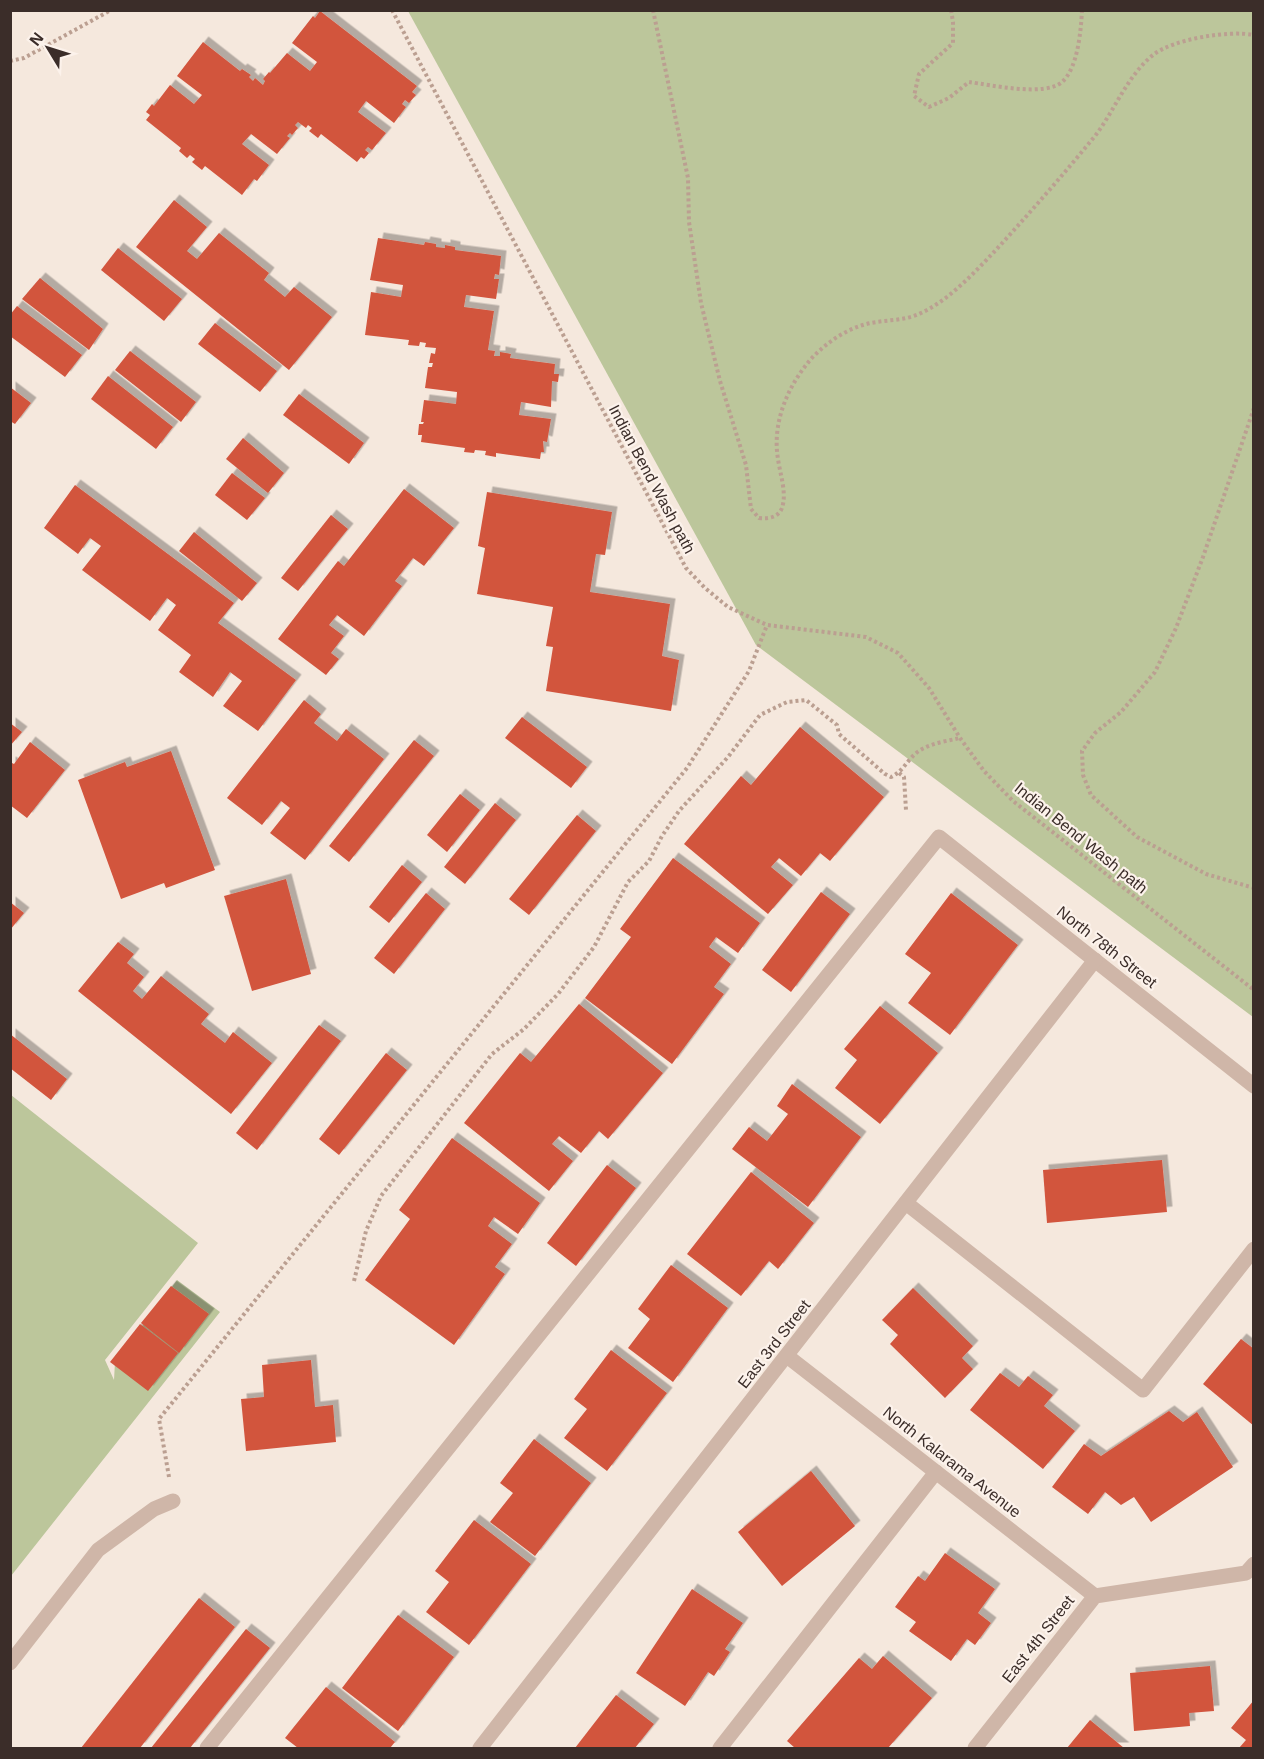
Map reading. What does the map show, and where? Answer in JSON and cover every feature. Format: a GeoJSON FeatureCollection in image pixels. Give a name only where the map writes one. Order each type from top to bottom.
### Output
{"type":"FeatureCollection","features":[{"type":"Feature","properties":{"kind":"street","name":"North 78th Street"},"geometry":{"type":"LineString","coordinates":[[207,1749],[939,837],[1254,1086]]}},
{"type":"Feature","properties":{"kind":"street","name":"East 3rd Street"},"geometry":{"type":"LineString","coordinates":[[480,1749],[1095,960]]}},
{"type":"Feature","properties":{"kind":"street"},"geometry":{"type":"LineString","coordinates":[[906,1203],[1143,1390],[1254,1249]]}},
{"type":"Feature","properties":{"kind":"street","name":"North Kalarama Avenue"},"geometry":{"type":"LineString","coordinates":[[787,1356],[1095,1596]]}},
{"type":"Feature","properties":{"kind":"street"},"geometry":{"type":"LineString","coordinates":[[720,1749],[936,1472]]}},
{"type":"Feature","properties":{"kind":"street"},"geometry":{"type":"LineString","coordinates":[[10,1663],[98,1550],[154,1509],[173,1501]]}},
{"type":"Feature","properties":{"kind":"street","name":"East 4th Street"},"geometry":{"type":"LineString","coordinates":[[975,1749],[1095,1596],[1251,1572]]}},
{"type":"Feature","properties":{"kind":"path"},"geometry":{"type":"LineString","coordinates":[[10,61],[24,58],[111,10]]}},
{"type":"Feature","properties":{"kind":"path","name":"Indian Bend Wash path"},"geometry":{"type":"LineString","coordinates":[[392,10],[686,568],[728,607],[767,625],[866,637],[898,653],[929,688],[984,771],[1013,801],[1254,990]]}},
{"type":"Feature","properties":{"kind":"path"},"geometry":{"type":"LineString","coordinates":[[653,10],[688,178],[689,222],[701,303],[720,381],[746,465],[751,509],[759,518],[771,519],[781,512],[784,503],[776,449],[778,421],[790,388],[811,359],[837,336],[864,324],[894,321],[920,314],[948,297],[993,253],[1095,135],[1115,108],[1131,80],[1154,54],[1180,43],[1242,33],[1254,35]]}},
{"type":"Feature","properties":{"kind":"path"},"geometry":{"type":"LineString","coordinates":[[951,10],[953,43],[919,74],[914,96],[929,106],[949,98],[969,82],[1043,90],[1062,82],[1074,62],[1081,33],[1082,10]]}},
{"type":"Feature","properties":{"kind":"path"},"geometry":{"type":"LineString","coordinates":[[1254,408],[1203,557],[1176,628],[1155,672],[1121,712],[1095,733],[1082,751],[1083,775],[1091,795],[1137,837],[1206,874],[1254,888]]}},
{"type":"Feature","properties":{"kind":"path"},"geometry":{"type":"LineString","coordinates":[[173,1501],[159,1419],[687,768],[748,671],[767,625]]}},
{"type":"Feature","properties":{"kind":"path"},"geometry":{"type":"LineString","coordinates":[[354,1281],[366,1231],[381,1196],[492,1054],[524,1029],[558,994],[594,947],[628,882],[649,861],[679,811],[728,757],[760,715],[787,702],[806,700],[837,725],[839,734],[891,777],[898,773],[917,751],[960,738]]}},
{"type":"Feature","properties":{"kind":"path"},"geometry":{"type":"LineString","coordinates":[[898,773],[904,777],[906,810]]}},
{"type":"Feature","properties":{"kind":"green space"},"geometry":{"type":"Polygon","coordinates":[[[408,11],[1253,11],[1253,1017],[756,645],[408,11]]]}},
{"type":"Feature","properties":{"kind":"green space"},"geometry":{"type":"Polygon","coordinates":[[[11,1095],[198,1243],[105,1360],[114,1380],[115,1362],[177,1280],[220,1312],[11,1576],[11,1095]]]}},
{"type":"Feature","properties":{"kind":"building"},"geometry":{"type":"Polygon","coordinates":[[[320,11],[417,86],[412,92],[416,95],[409,103],[405,100],[402,104],[406,107],[394,123],[366,101],[358,112],[386,133],[372,150],[368,147],[365,150],[369,153],[364,159],[361,157],[357,162],[321,134],[318,138],[309,131],[312,128],[308,125],[306,128],[298,122],[295,125],[298,128],[292,135],[290,133],[287,136],[290,138],[277,154],[251,134],[242,144],[269,165],[242,195],[205,166],[202,170],[192,162],[195,159],[190,155],[187,158],[179,151],[181,148],[146,120],[150,115],[146,112],[152,104],[154,106],[170,85],[194,104],[202,95],[177,76],[203,42],[240,71],[242,69],[251,75],[249,77],[253,81],[255,78],[263,85],[265,81],[263,79],[287,53],[310,71],[317,62],[292,43],[313,16],[315,18],[320,11]]]}},
{"type":"Feature","properties":{"kind":"building"},"geometry":{"type":"Polygon","coordinates":[[[174,200],[207,227],[187,251],[197,259],[219,233],[269,273],[264,280],[285,297],[294,287],[332,317],[289,370],[136,247],[174,200]]]}},
{"type":"Feature","properties":{"kind":"building"},"geometry":{"type":"Polygon","coordinates":[[[378,238],[424,245],[425,242],[436,244],[436,247],[445,248],[445,245],[455,247],[455,250],[501,256],[499,275],[495,274],[494,279],[499,279],[496,299],[466,295],[464,307],[494,311],[488,350],[495,351],[494,356],[500,356],[500,352],[511,354],[510,358],[555,364],[554,374],[559,374],[558,382],[552,381],[551,407],[521,402],[519,415],[551,419],[547,442],[543,441],[544,452],[541,452],[540,459],[496,453],[496,457],[485,455],[486,451],[464,452],[465,448],[421,442],[422,435],[418,435],[419,424],[424,422],[421,422],[424,400],[456,404],[457,392],[425,388],[428,367],[432,367],[433,363],[429,363],[431,353],[435,354],[436,348],[425,347],[426,343],[420,342],[419,346],[408,345],[409,340],[365,335],[371,292],[401,297],[403,285],[370,280],[378,238]]]}},
{"type":"Feature","properties":{"kind":"building"},"geometry":{"type":"Polygon","coordinates":[[[118,248],[182,299],[164,321],[101,270],[118,248]]]}},
{"type":"Feature","properties":{"kind":"building"},"geometry":{"type":"Polygon","coordinates":[[[40,278],[103,329],[89,350],[22,299],[40,278]]]}},
{"type":"Feature","properties":{"kind":"building"},"geometry":{"type":"Polygon","coordinates":[[[17,306],[82,355],[65,377],[10,336],[10,315],[17,306]]]}},
{"type":"Feature","properties":{"kind":"building"},"geometry":{"type":"Polygon","coordinates":[[[215,323],[277,371],[260,392],[198,344],[215,323]]]}},
{"type":"Feature","properties":{"kind":"building"},"geometry":{"type":"Polygon","coordinates":[[[130,351],[196,402],[181,422],[115,370],[130,351]]]}},
{"type":"Feature","properties":{"kind":"building"},"geometry":{"type":"Polygon","coordinates":[[[108,376],[173,427],[156,449],[91,399],[108,376]]]}},
{"type":"Feature","properties":{"kind":"building"},"geometry":{"type":"Polygon","coordinates":[[[10,387],[31,403],[15,424],[10,421],[10,387]]]}},
{"type":"Feature","properties":{"kind":"building"},"geometry":{"type":"Polygon","coordinates":[[[299,394],[364,443],[349,464],[283,415],[299,394]]]}},
{"type":"Feature","properties":{"kind":"building"},"geometry":{"type":"Polygon","coordinates":[[[243,438],[284,473],[268,493],[226,459],[243,438]]]}},
{"type":"Feature","properties":{"kind":"building"},"geometry":{"type":"Polygon","coordinates":[[[232,473],[265,498],[247,520],[215,495],[232,473]]]}},
{"type":"Feature","properties":{"kind":"building"},"geometry":{"type":"Polygon","coordinates":[[[75,485],[234,603],[218,623],[296,680],[258,731],[223,706],[242,681],[230,672],[213,697],[179,672],[191,655],[158,630],[176,605],[167,598],[150,621],[82,570],[101,546],[90,538],[78,554],[44,528],[75,485]]]}},
{"type":"Feature","properties":{"kind":"building"},"geometry":{"type":"Polygon","coordinates":[[[404,489],[454,528],[424,566],[413,558],[395,581],[402,586],[364,636],[337,615],[329,625],[344,636],[331,653],[339,659],[326,675],[278,639],[338,561],[344,566],[404,489]]]}},
{"type":"Feature","properties":{"kind":"building"},"geometry":{"type":"Polygon","coordinates":[[[487,492],[612,512],[605,555],[596,554],[590,592],[670,604],[662,656],[679,660],[671,711],[546,691],[553,647],[546,646],[553,607],[477,594],[485,548],[478,546],[487,492]]]}},
{"type":"Feature","properties":{"kind":"building"},"geometry":{"type":"Polygon","coordinates":[[[331,515],[348,529],[298,591],[281,578],[331,515]]]}},
{"type":"Feature","properties":{"kind":"building"},"geometry":{"type":"Polygon","coordinates":[[[194,532],[257,583],[242,601],[179,551],[194,532]]]}},
{"type":"Feature","properties":{"kind":"building"},"geometry":{"type":"Polygon","coordinates":[[[304,700],[321,714],[314,723],[337,741],[346,729],[384,759],[305,860],[270,833],[290,808],[281,801],[262,825],[227,798],[304,700]]]}},
{"type":"Feature","properties":{"kind":"building"},"geometry":{"type":"Polygon","coordinates":[[[522,717],[587,767],[571,788],[505,738],[522,717]]]}},
{"type":"Feature","properties":{"kind":"building"},"geometry":{"type":"Polygon","coordinates":[[[10,723],[22,732],[10,746],[10,723]]]}},
{"type":"Feature","properties":{"kind":"building"},"geometry":{"type":"Polygon","coordinates":[[[800,727],[884,797],[830,861],[820,853],[801,876],[779,858],[771,867],[793,885],[768,914],[684,844],[741,776],[751,785],[800,727]]]}},
{"type":"Feature","properties":{"kind":"building"},"geometry":{"type":"Polygon","coordinates":[[[414,740],[434,756],[349,862],[329,846],[414,740]]]}},
{"type":"Feature","properties":{"kind":"building"},"geometry":{"type":"Polygon","coordinates":[[[30,742],[65,770],[27,818],[10,805],[10,762],[14,764],[30,742]]]}},
{"type":"Feature","properties":{"kind":"building"},"geometry":{"type":"Polygon","coordinates":[[[171,751],[215,870],[166,888],[164,883],[121,899],[78,780],[125,762],[127,767],[171,751]]]}},
{"type":"Feature","properties":{"kind":"building"},"geometry":{"type":"Polygon","coordinates":[[[460,794],[480,810],[447,852],[427,835],[460,794]]]}},
{"type":"Feature","properties":{"kind":"building"},"geometry":{"type":"Polygon","coordinates":[[[495,803],[516,820],[465,884],[444,867],[495,803]]]}},
{"type":"Feature","properties":{"kind":"building"},"geometry":{"type":"Polygon","coordinates":[[[577,815],[596,831],[529,915],[509,899],[577,815]]]}},
{"type":"Feature","properties":{"kind":"building"},"geometry":{"type":"Polygon","coordinates":[[[673,858],[760,923],[738,953],[716,937],[709,947],[731,964],[714,987],[724,994],[672,1064],[585,998],[631,937],[620,929],[673,858]]]}},
{"type":"Feature","properties":{"kind":"building"},"geometry":{"type":"Polygon","coordinates":[[[402,865],[422,882],[389,923],[369,907],[402,865]]]}},
{"type":"Feature","properties":{"kind":"building"},"geometry":{"type":"Polygon","coordinates":[[[286,879],[311,974],[252,991],[224,896],[286,879]]]}},
{"type":"Feature","properties":{"kind":"building"},"geometry":{"type":"Polygon","coordinates":[[[821,892],[850,914],[791,992],[762,970],[821,892]]]}},
{"type":"Feature","properties":{"kind":"building"},"geometry":{"type":"Polygon","coordinates":[[[426,893],[445,909],[394,974],[374,958],[426,893]]]}},
{"type":"Feature","properties":{"kind":"building"},"geometry":{"type":"Polygon","coordinates":[[[951,893],[1018,945],[950,1035],[908,1003],[931,973],[905,954],[951,893]]]}},
{"type":"Feature","properties":{"kind":"building"},"geometry":{"type":"Polygon","coordinates":[[[10,902],[24,913],[10,930],[10,902]]]}},
{"type":"Feature","properties":{"kind":"building"},"geometry":{"type":"Polygon","coordinates":[[[118,942],[134,954],[127,963],[144,977],[133,991],[142,999],[161,976],[209,1014],[201,1024],[225,1043],[233,1032],[272,1063],[231,1114],[78,991],[118,942]]]}},
{"type":"Feature","properties":{"kind":"building"},"geometry":{"type":"Polygon","coordinates":[[[579,1004],[663,1073],[608,1139],[599,1131],[581,1153],[559,1136],[552,1144],[573,1161],[549,1191],[464,1123],[520,1053],[531,1062],[579,1004]]]}},
{"type":"Feature","properties":{"kind":"building"},"geometry":{"type":"Polygon","coordinates":[[[880,1006],[938,1053],[880,1124],[835,1088],[857,1060],[844,1049],[880,1006]]]}},
{"type":"Feature","properties":{"kind":"building"},"geometry":{"type":"Polygon","coordinates":[[[319,1025],[341,1041],[257,1150],[236,1133],[319,1025]]]}},
{"type":"Feature","properties":{"kind":"building"},"geometry":{"type":"Polygon","coordinates":[[[10,1034],[67,1079],[51,1100],[10,1068],[10,1034]]]}},
{"type":"Feature","properties":{"kind":"building"},"geometry":{"type":"Polygon","coordinates":[[[386,1053],[407,1070],[339,1155],[319,1139],[386,1053]]]}},
{"type":"Feature","properties":{"kind":"building"},"geometry":{"type":"Polygon","coordinates":[[[792,1084],[861,1137],[808,1207],[732,1149],[749,1127],[767,1141],[788,1114],[777,1106],[792,1084]]]}},
{"type":"Feature","properties":{"kind":"building"},"geometry":{"type":"Polygon","coordinates":[[[452,1138],[540,1203],[518,1234],[494,1217],[488,1226],[512,1244],[495,1267],[505,1274],[454,1345],[365,1280],[410,1219],[399,1210],[452,1138]]]}},
{"type":"Feature","properties":{"kind":"building"},"geometry":{"type":"Polygon","coordinates":[[[1162,1160],[1167,1212],[1047,1223],[1043,1170],[1162,1160]]]}},
{"type":"Feature","properties":{"kind":"building"},"geometry":{"type":"Polygon","coordinates":[[[607,1165],[636,1188],[576,1266],[547,1243],[607,1165]]]}},
{"type":"Feature","properties":{"kind":"building"},"geometry":{"type":"Polygon","coordinates":[[[751,1172],[814,1223],[778,1269],[769,1261],[741,1296],[687,1254],[751,1172]]]}},
{"type":"Feature","properties":{"kind":"building"},"geometry":{"type":"Polygon","coordinates":[[[671,1265],[728,1308],[673,1382],[628,1348],[650,1319],[638,1309],[671,1265]]]}},
{"type":"Feature","properties":{"kind":"building"},"geometry":{"type":"Polygon","coordinates":[[[171,1286],[209,1314],[179,1353],[141,1323],[171,1286]]]}},
{"type":"Feature","properties":{"kind":"building"},"geometry":{"type":"Polygon","coordinates":[[[913,1288],[973,1346],[962,1358],[973,1369],[945,1398],[890,1344],[898,1335],[882,1320],[913,1288]]]}},
{"type":"Feature","properties":{"kind":"building"},"geometry":{"type":"Polygon","coordinates":[[[140,1324],[178,1353],[148,1391],[110,1362],[140,1324]]]}},
{"type":"Feature","properties":{"kind":"building"},"geometry":{"type":"Polygon","coordinates":[[[1241,1339],[1254,1349],[1254,1426],[1203,1384],[1241,1339]]]}},
{"type":"Feature","properties":{"kind":"building"},"geometry":{"type":"Polygon","coordinates":[[[611,1350],[667,1393],[607,1471],[564,1438],[587,1409],[574,1399],[611,1350]]]}},
{"type":"Feature","properties":{"kind":"building"},"geometry":{"type":"Polygon","coordinates":[[[311,1360],[315,1407],[333,1405],[336,1442],[246,1451],[241,1399],[264,1397],[262,1365],[311,1360]]]}},
{"type":"Feature","properties":{"kind":"building"},"geometry":{"type":"Polygon","coordinates":[[[1000,1373],[1019,1387],[1028,1376],[1053,1395],[1044,1406],[1075,1431],[1043,1469],[970,1410],[1000,1373]]]}},
{"type":"Feature","properties":{"kind":"building"},"geometry":{"type":"Polygon","coordinates":[[[1169,1411],[1183,1422],[1197,1412],[1233,1467],[1151,1522],[1134,1497],[1121,1505],[1105,1492],[1088,1514],[1052,1487],[1084,1444],[1101,1456],[1169,1411]]]}},
{"type":"Feature","properties":{"kind":"building"},"geometry":{"type":"Polygon","coordinates":[[[534,1439],[591,1483],[535,1556],[490,1522],[513,1493],[500,1483],[534,1439]]]}},
{"type":"Feature","properties":{"kind":"building"},"geometry":{"type":"Polygon","coordinates":[[[811,1471],[855,1526],[782,1586],[738,1532],[811,1471]]]}},
{"type":"Feature","properties":{"kind":"building"},"geometry":{"type":"Polygon","coordinates":[[[474,1520],[531,1564],[469,1645],[426,1612],[449,1582],[435,1571],[474,1520]]]}},
{"type":"Feature","properties":{"kind":"building"},"geometry":{"type":"Polygon","coordinates":[[[945,1553],[995,1589],[978,1613],[991,1623],[975,1645],[967,1639],[951,1661],[909,1631],[916,1622],[895,1607],[918,1576],[925,1581],[945,1553]]]}},
{"type":"Feature","properties":{"kind":"building"},"geometry":{"type":"Polygon","coordinates":[[[692,1589],[743,1623],[725,1649],[730,1652],[714,1676],[708,1672],[685,1706],[636,1673],[692,1589]]]}},
{"type":"Feature","properties":{"kind":"building"},"geometry":{"type":"Polygon","coordinates":[[[199,1598],[235,1627],[140,1748],[81,1748],[199,1598]]]}},
{"type":"Feature","properties":{"kind":"building"},"geometry":{"type":"Polygon","coordinates":[[[398,1615],[454,1657],[398,1731],[342,1688],[398,1615]]]}},
{"type":"Feature","properties":{"kind":"building"},"geometry":{"type":"Polygon","coordinates":[[[246,1629],[270,1648],[190,1748],[151,1748],[246,1629]]]}},
{"type":"Feature","properties":{"kind":"building"},"geometry":{"type":"Polygon","coordinates":[[[883,1656],[932,1698],[888,1748],[795,1748],[787,1741],[859,1658],[872,1669],[883,1656]]]}},
{"type":"Feature","properties":{"kind":"building"},"geometry":{"type":"Polygon","coordinates":[[[1210,1666],[1214,1711],[1189,1713],[1190,1726],[1134,1731],[1130,1673],[1210,1666]]]}},
{"type":"Feature","properties":{"kind":"building"},"geometry":{"type":"Polygon","coordinates":[[[326,1687],[395,1742],[390,1748],[298,1748],[285,1738],[326,1687]]]}},
{"type":"Feature","properties":{"kind":"building"},"geometry":{"type":"Polygon","coordinates":[[[616,1695],[654,1724],[635,1748],[575,1748],[616,1695]]]}},
{"type":"Feature","properties":{"kind":"building"},"geometry":{"type":"Polygon","coordinates":[[[1254,1700],[1254,1748],[1239,1748],[1246,1740],[1231,1728],[1254,1700]]]}},
{"type":"Feature","properties":{"kind":"building"},"geometry":{"type":"Polygon","coordinates":[[[1090,1720],[1124,1748],[1067,1748],[1090,1720]]]}}]}
